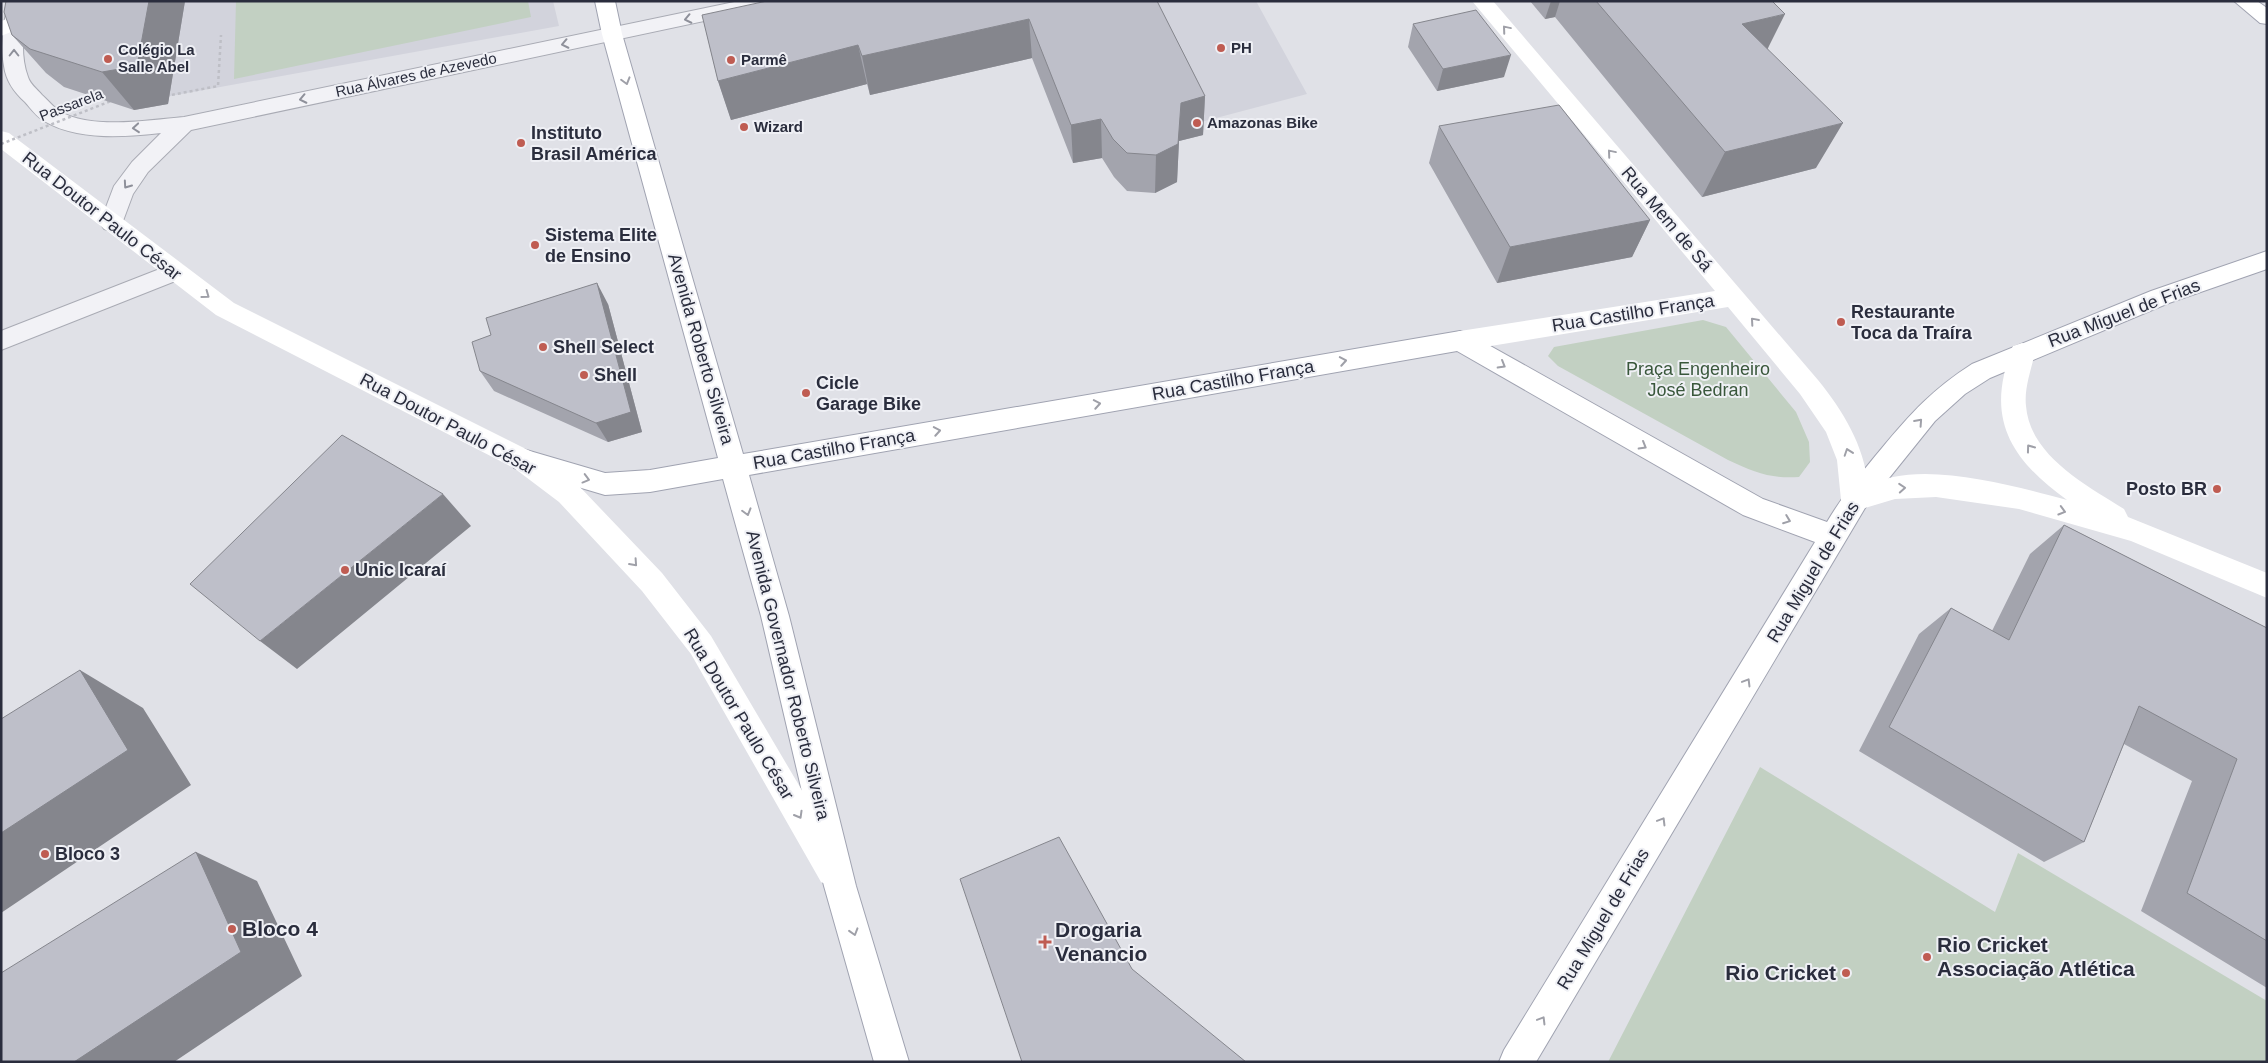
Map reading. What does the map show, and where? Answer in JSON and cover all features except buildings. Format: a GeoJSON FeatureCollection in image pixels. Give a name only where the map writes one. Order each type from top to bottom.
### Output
{"type":"FeatureCollection","features":[{"type":"Feature","properties":{"kind":"main road","name":"Avenida Roberto Silveira"},"geometry":{"type":"LineString","coordinates":[[605,1],[612,34],[733,466]]}},
{"type":"Feature","properties":{"kind":"main road","name":"Rua Mem de Sá"},"geometry":{"type":"LineString","coordinates":[[1482,1],[1779,350],[1837,425],[1850,456],[1856,500]]}},
{"type":"Feature","properties":{"kind":"main road"},"geometry":{"type":"LineString","coordinates":[[2244,1],[2267,18]]}},
{"type":"Feature","properties":{"kind":"main road","name":"Rua Doutor Paulo César"},"geometry":{"type":"LineString","coordinates":[[1,138],[225,309],[523,460],[569,494],[601,527],[652,582],[701,645],[840,886],[892,1062]]}},
{"type":"Feature","properties":{"kind":"main road","name":"Rua Miguel de Frias"},"geometry":{"type":"LineString","coordinates":[[1516,1062],[1787,617],[1833,536],[1856,500],[1926,414],[1956,387],[1981,370],[2160,297],[2267,260]]}},
{"type":"Feature","properties":{"kind":"main road","name":"Rua Castilho França"},"geometry":{"type":"LineString","coordinates":[[523,460],[605,484],[650,481],[1460,340],[1691,305],[1733,296]]}},
{"type":"Feature","properties":{"kind":"main road"},"geometry":{"type":"LineString","coordinates":[[1460,340],[1754,507],[1833,536]]}},
{"type":"Feature","properties":{"kind":"main road"},"geometry":{"type":"LineString","coordinates":[[2022,353],[2014,386],[2013,408],[2017,428],[2029,449],[2051,472],[2087,500],[2136,531]]}},
{"type":"Feature","properties":{"kind":"main road","name":"Avenida Governador Roberto Silveira"},"geometry":{"type":"LineString","coordinates":[[733,466],[775,616],[840,886]]}},
{"type":"Feature","properties":{"kind":"main road"},"geometry":{"type":"LineString","coordinates":[[1856,500],[1895,488],[1936,486],[2019,498],[2136,531],[2267,586]]}},
{"type":"Feature","properties":{"kind":"street","name":"Rua Álvares de Azevedo"},"geometry":{"type":"LineString","coordinates":[[18,1],[8,27],[18,78],[26,92],[55,118],[89,127],[124,129],[184,124],[770,1]]}},
{"type":"Feature","properties":{"kind":"street"},"geometry":{"type":"LineString","coordinates":[[112,223],[122,192],[140,167],[184,124]]}},
{"type":"Feature","properties":{"kind":"street"},"geometry":{"type":"LineString","coordinates":[[1,341],[175,272]]}},
{"type":"Feature","properties":{"kind":"path"},"geometry":{"type":"LineString","coordinates":[[160,97],[218,86],[222,35]]}},
{"type":"Feature","properties":{"kind":"path","name":"Passarela"},"geometry":{"type":"LineString","coordinates":[[1,144],[108,101],[116,101]]}},
{"type":"Feature","properties":{"kind":"shaded area","name":"Colégio La Salle Abel"},"geometry":{"type":"Polygon","coordinates":[[[62,1],[553,1],[559,26],[154,99],[62,1]]]}},
{"type":"Feature","properties":{"kind":"shaded area","name":"PH"},"geometry":{"type":"Polygon","coordinates":[[[1137,1],[1256,1],[1307,94],[1197,123],[1137,1]]]}},
{"type":"Feature","properties":{"kind":"green space"},"geometry":{"type":"Polygon","coordinates":[[[236,1],[528,1],[531,17],[234,79],[236,1]]]}},
{"type":"Feature","properties":{"kind":"green space","name":"Praça Engenheiro José Bedran"},"geometry":{"type":"Polygon","coordinates":[[[1703,320],[1726,327],[1796,412],[1809,442],[1810,462],[1799,477],[1779,477],[1762,474],[1728,460],[1558,366],[1548,356],[1554,347],[1703,320]]]}},
{"type":"Feature","properties":{"kind":"green space","name":"Rio Cricket Associação Atlética"},"geometry":{"type":"Polygon","coordinates":[[[1760,767],[1995,912],[2018,853],[2267,1001],[2267,1062],[1608,1062],[1760,767]]]}},
{"type":"Feature","properties":{"kind":"place","name":"PH"},"geometry":{"type":"Point","coordinates":[1221,48]}},
{"type":"Feature","properties":{"kind":"place","name":"Colégio La Salle Abel"},"geometry":{"type":"Point","coordinates":[108,59]}},
{"type":"Feature","properties":{"kind":"place","name":"Parmê"},"geometry":{"type":"Point","coordinates":[731,60]}},
{"type":"Feature","properties":{"kind":"place","name":"Amazonas Bike"},"geometry":{"type":"Point","coordinates":[1197,123]}},
{"type":"Feature","properties":{"kind":"place","name":"Wizard"},"geometry":{"type":"Point","coordinates":[744,127]}},
{"type":"Feature","properties":{"kind":"place","name":"Instituto Brasil América"},"geometry":{"type":"Point","coordinates":[521,143]}},
{"type":"Feature","properties":{"kind":"place","name":"Sistema Elite de Ensino"},"geometry":{"type":"Point","coordinates":[535,245]}},
{"type":"Feature","properties":{"kind":"place","name":"Restaurante Toca da Traíra"},"geometry":{"type":"Point","coordinates":[1841,322]}},
{"type":"Feature","properties":{"kind":"place","name":"Shell Select"},"geometry":{"type":"Point","coordinates":[543,347]}},
{"type":"Feature","properties":{"kind":"place","name":"Shell"},"geometry":{"type":"Point","coordinates":[584,375]}},
{"type":"Feature","properties":{"kind":"place","name":"Cicle Garage Bike"},"geometry":{"type":"Point","coordinates":[806,393]}},
{"type":"Feature","properties":{"kind":"place","name":"Posto BR"},"geometry":{"type":"Point","coordinates":[2217,489]}},
{"type":"Feature","properties":{"kind":"place","name":"Unic Icaraí"},"geometry":{"type":"Point","coordinates":[345,570]}},
{"type":"Feature","properties":{"kind":"place","name":"Bloco 3"},"geometry":{"type":"Point","coordinates":[45,854]}},
{"type":"Feature","properties":{"kind":"place","name":"Bloco 4"},"geometry":{"type":"Point","coordinates":[232,929]}},
{"type":"Feature","properties":{"kind":"place","name":"Drogaria Venancio"},"geometry":{"type":"Point","coordinates":[1045,942]}},
{"type":"Feature","properties":{"kind":"place","name":"Rio Cricket Associação Atlética"},"geometry":{"type":"Point","coordinates":[1927,957]}},
{"type":"Feature","properties":{"kind":"place","name":"Rio Cricket"},"geometry":{"type":"Point","coordinates":[1846,973]}}]}
